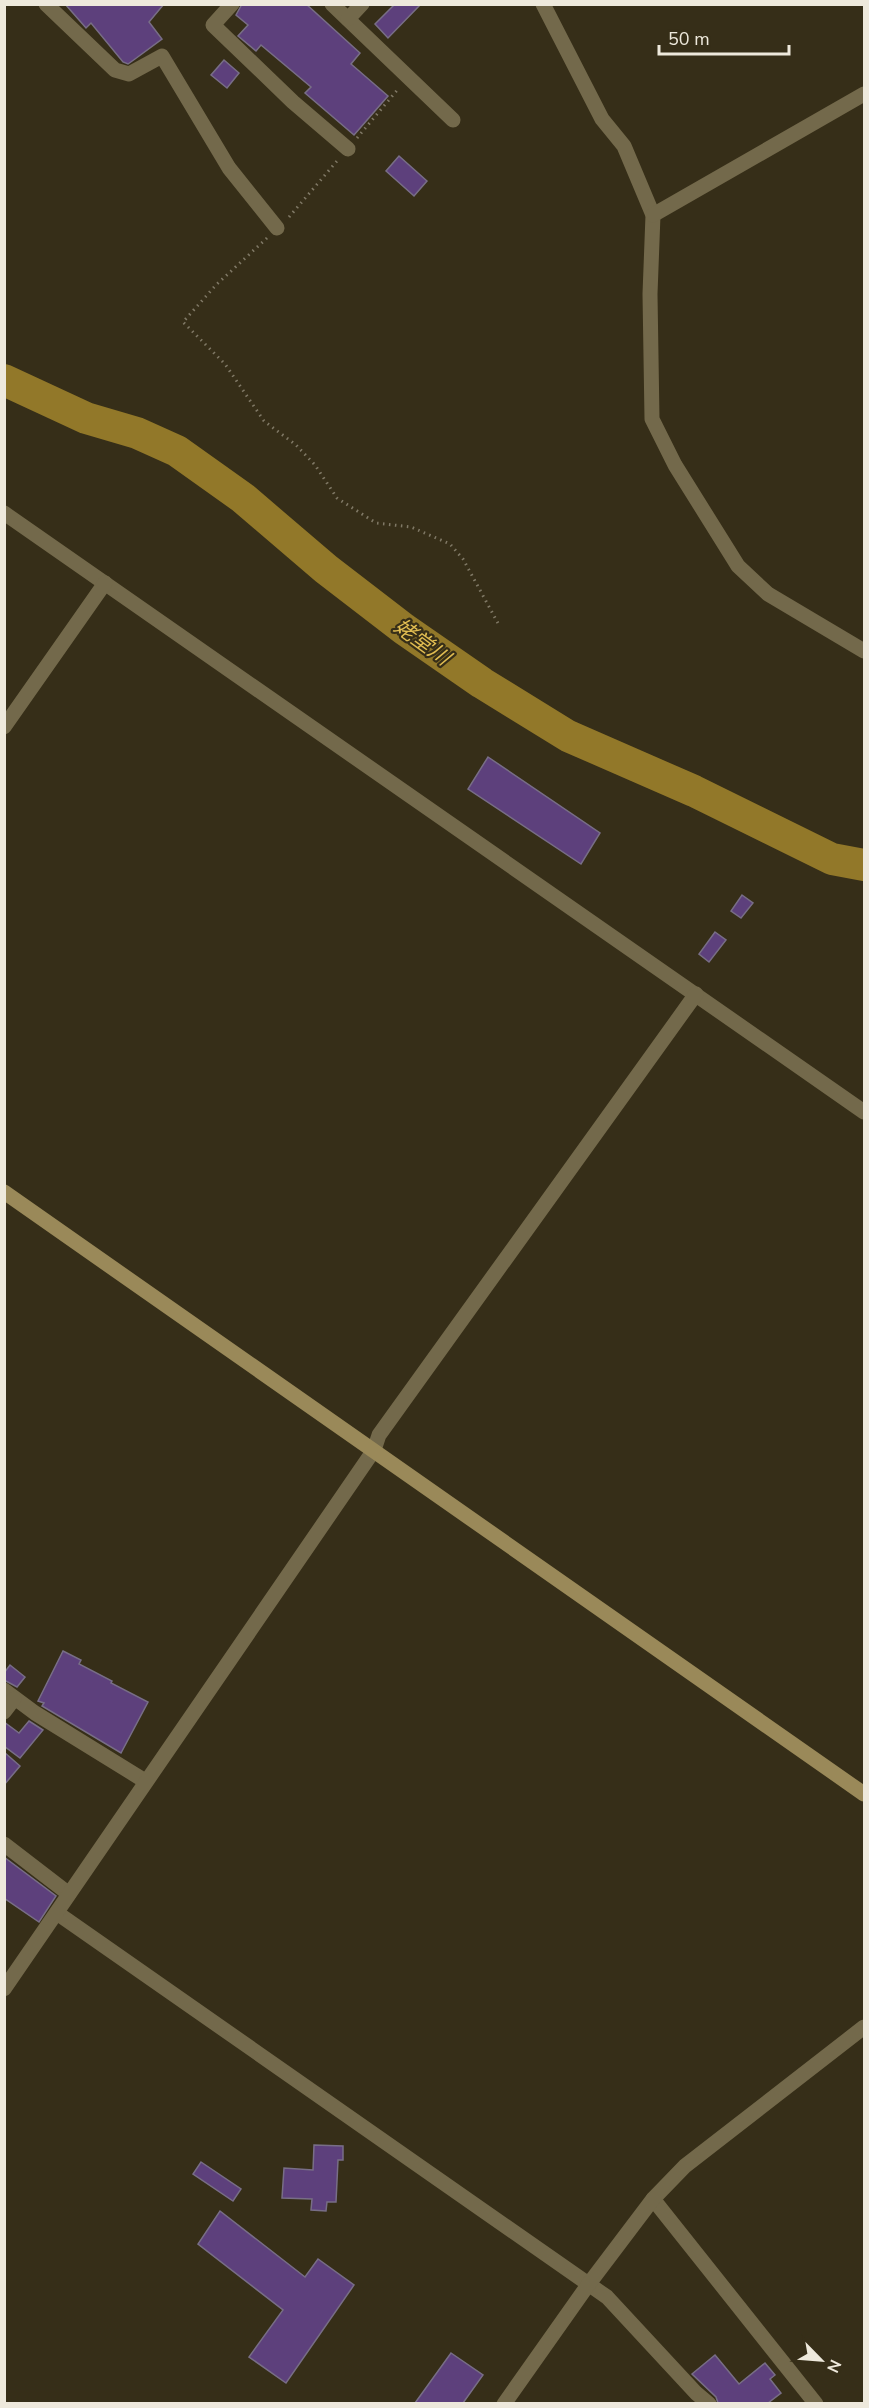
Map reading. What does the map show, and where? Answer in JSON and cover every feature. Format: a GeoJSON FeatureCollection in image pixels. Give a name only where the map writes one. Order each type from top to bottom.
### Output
{"type":"FeatureCollection","features":[{"type":"Feature","properties":{"kind":"street"},"geometry":{"type":"LineString","coordinates":[[46,4],[115,70],[129,74],[162,56],[229,168],[277,228]]}},
{"type":"Feature","properties":{"kind":"street"},"geometry":{"type":"LineString","coordinates":[[232,4],[213,25],[292,102],[348,149]]}},
{"type":"Feature","properties":{"kind":"street"},"geometry":{"type":"LineString","coordinates":[[332,4],[453,120]]}},
{"type":"Feature","properties":{"kind":"street"},"geometry":{"type":"LineString","coordinates":[[348,20],[362,4]]}},
{"type":"Feature","properties":{"kind":"street"},"geometry":{"type":"LineString","coordinates":[[543,4],[602,118],[624,146],[653,215],[650,294],[652,419],[675,465],[738,566],[768,594],[864,651]]}},
{"type":"Feature","properties":{"kind":"street"},"geometry":{"type":"LineString","coordinates":[[653,215],[864,94]]}},
{"type":"Feature","properties":{"kind":"street"},"geometry":{"type":"LineString","coordinates":[[4,513],[864,1112]]}},
{"type":"Feature","properties":{"kind":"street"},"geometry":{"type":"LineString","coordinates":[[4,727],[105,583]]}},
{"type":"Feature","properties":{"kind":"street"},"geometry":{"type":"LineString","coordinates":[[4,1989],[374,1450],[379,1435],[696,994]]}},
{"type":"Feature","properties":{"kind":"street"},"geometry":{"type":"LineString","coordinates":[[4,1192],[864,1794]]}},
{"type":"Feature","properties":{"kind":"street"},"geometry":{"type":"LineString","coordinates":[[4,1712],[9,1695],[145,1781]]}},
{"type":"Feature","properties":{"kind":"street"},"geometry":{"type":"LineString","coordinates":[[4,1844],[69,1894]]}},
{"type":"Feature","properties":{"kind":"street"},"geometry":{"type":"LineString","coordinates":[[57,1913],[588,2285],[620,2310],[696,2393],[709,2403]]}},
{"type":"Feature","properties":{"kind":"street"},"geometry":{"type":"LineString","coordinates":[[504,2403],[652,2199],[685,2166],[864,2027]]}},
{"type":"Feature","properties":{"kind":"street"},"geometry":{"type":"LineString","coordinates":[[652,2199],[816,2403]]}},
{"type":"Feature","properties":{"kind":"path"},"geometry":{"type":"LineString","coordinates":[[408,77],[348,149],[277,228],[216,285],[183,322],[225,364],[264,420],[315,465],[337,498],[376,523],[411,527],[450,544],[463,559],[499,625]]}},
{"type":"Feature","properties":{"kind":"building"},"geometry":{"type":"Polygon","coordinates":[[[65,4],[164,4],[149,22],[162,39],[128,64],[123,62],[91,23],[86,28],[65,4]]]}},
{"type":"Feature","properties":{"kind":"building"},"geometry":{"type":"Polygon","coordinates":[[[242,4],[306,4],[360,53],[351,64],[388,96],[354,135],[305,93],[311,87],[261,45],[256,51],[238,36],[248,25],[236,15],[242,4]]]}},
{"type":"Feature","properties":{"kind":"building"},"geometry":{"type":"Polygon","coordinates":[[[395,4],[421,4],[388,38],[375,24],[395,4]]]}},
{"type":"Feature","properties":{"kind":"building"},"geometry":{"type":"Polygon","coordinates":[[[224,60],[239,73],[227,88],[211,75],[224,60]]]}},
{"type":"Feature","properties":{"kind":"building"},"geometry":{"type":"Polygon","coordinates":[[[399,156],[427,181],[414,196],[386,171],[399,156]]]}},
{"type":"Feature","properties":{"kind":"building"},"geometry":{"type":"Polygon","coordinates":[[[488,757],[600,833],[581,864],[468,789],[488,757]]]}},
{"type":"Feature","properties":{"kind":"building"},"geometry":{"type":"Polygon","coordinates":[[[742,895],[753,903],[741,918],[731,911],[742,895]]]}},
{"type":"Feature","properties":{"kind":"building"},"geometry":{"type":"Polygon","coordinates":[[[715,932],[726,940],[709,962],[699,954],[715,932]]]}},
{"type":"Feature","properties":{"kind":"building"},"geometry":{"type":"Polygon","coordinates":[[[63,1651],[81,1660],[79,1664],[148,1702],[121,1753],[42,1706],[44,1703],[38,1701],[63,1651]]]}},
{"type":"Feature","properties":{"kind":"building"},"geometry":{"type":"Polygon","coordinates":[[[10,1665],[25,1677],[17,1687],[4,1680],[4,1673],[10,1665]]]}},
{"type":"Feature","properties":{"kind":"building"},"geometry":{"type":"Polygon","coordinates":[[[29,1721],[43,1730],[20,1758],[4,1746],[4,1722],[19,1733],[29,1721]]]}},
{"type":"Feature","properties":{"kind":"building"},"geometry":{"type":"Polygon","coordinates":[[[4,1752],[20,1766],[4,1785],[4,1752]]]}},
{"type":"Feature","properties":{"kind":"building"},"geometry":{"type":"Polygon","coordinates":[[[4,1857],[56,1896],[39,1922],[4,1898],[4,1857]]]}},
{"type":"Feature","properties":{"kind":"building"},"geometry":{"type":"Polygon","coordinates":[[[314,2145],[343,2146],[343,2160],[338,2160],[336,2202],[327,2202],[326,2211],[311,2210],[312,2199],[282,2198],[284,2168],[313,2170],[314,2145]]]}},
{"type":"Feature","properties":{"kind":"building"},"geometry":{"type":"Polygon","coordinates":[[[201,2162],[241,2189],[233,2201],[193,2174],[201,2162]]]}},
{"type":"Feature","properties":{"kind":"building"},"geometry":{"type":"Polygon","coordinates":[[[220,2211],[305,2277],[318,2259],[354,2285],[286,2383],[249,2357],[283,2310],[198,2244],[220,2211]]]}},
{"type":"Feature","properties":{"kind":"building"},"geometry":{"type":"Polygon","coordinates":[[[451,2353],[483,2375],[463,2403],[415,2403],[451,2353]]]}},
{"type":"Feature","properties":{"kind":"building"},"geometry":{"type":"Polygon","coordinates":[[[715,2355],[739,2384],[765,2363],[775,2375],[770,2379],[781,2393],[768,2403],[718,2403],[716,2397],[692,2374],[715,2355]]]}},
{"type":"Feature","properties":{"kind":"waterway","name":"姥堂川"},"geometry":{"type":"LineString","coordinates":[[4,380],[86,418],[137,433],[177,451],[243,498],[326,569],[404,629],[482,683],[568,736],[694,791],[832,859],[864,865]]}}]}
